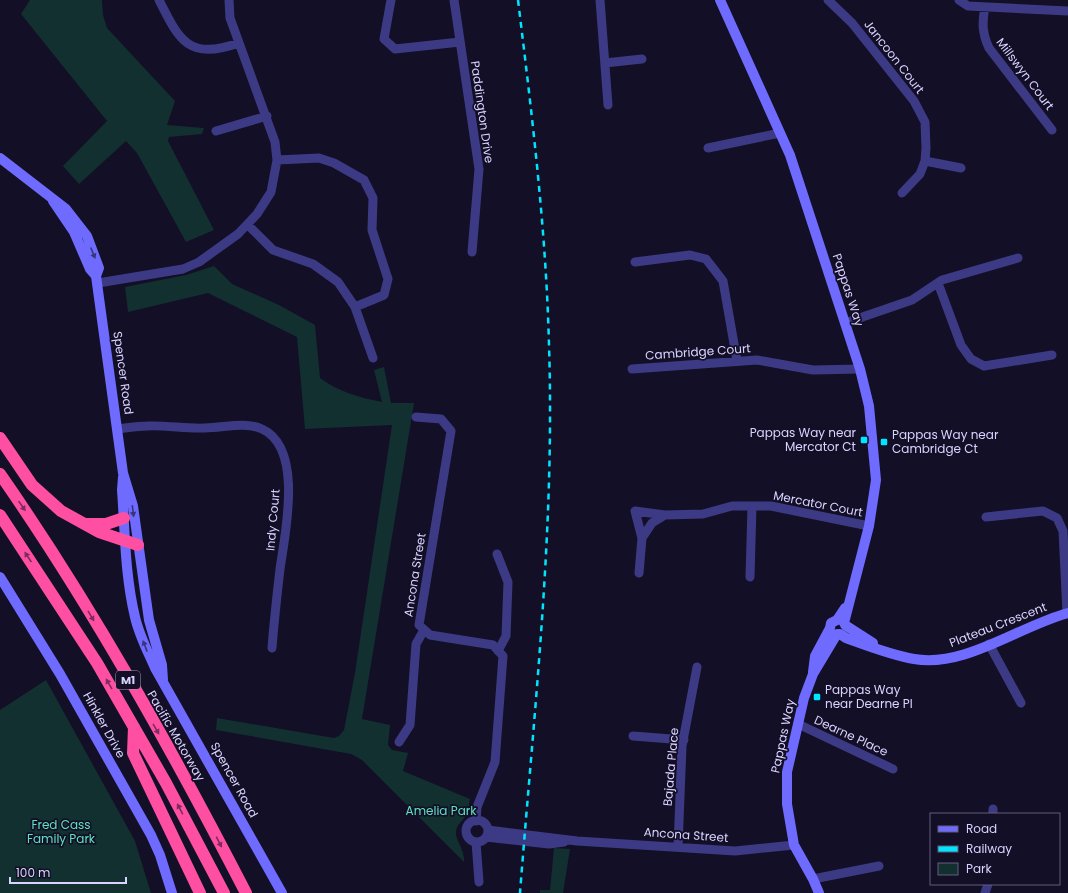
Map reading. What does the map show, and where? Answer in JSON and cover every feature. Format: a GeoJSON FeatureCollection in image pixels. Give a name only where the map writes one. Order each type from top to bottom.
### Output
{"type":"FeatureCollection","features":[{"type":"Feature","properties":{"kind":"highway"},"geometry":{"type":"LineString","coordinates":[[0,438],[28,479],[41,494],[61,510],[99,532],[138,545]]}},
{"type":"Feature","properties":{"kind":"highway","name":"Pacific Motorway"},"geometry":{"type":"LineString","coordinates":[[0,474],[27,512],[104,639],[180,770],[246,893]]}},
{"type":"Feature","properties":{"kind":"highway","name":"M1"},"geometry":{"type":"LineString","coordinates":[[0,515],[63,610],[134,726],[224,893]]}},
{"type":"Feature","properties":{"kind":"highway"},"geometry":{"type":"LineString","coordinates":[[87,524],[106,524],[124,518]]}},
{"type":"Feature","properties":{"kind":"highway"},"geometry":{"type":"LineString","coordinates":[[134,726],[133,753],[200,893]]}},
{"type":"Feature","properties":{"kind":"street"},"geometry":{"type":"LineString","coordinates":[[159,0],[176,32],[184,41],[196,48],[220,50],[240,43]]}},
{"type":"Feature","properties":{"kind":"street"},"geometry":{"type":"LineString","coordinates":[[97,280],[183,268],[199,262],[248,225],[266,202],[271,192],[277,160],[275,142],[267,116],[230,18],[229,0]]}},
{"type":"Feature","properties":{"kind":"street"},"geometry":{"type":"LineString","coordinates":[[391,0],[384,39],[395,49],[460,42]]}},
{"type":"Feature","properties":{"kind":"street","name":"Paddington Drive"},"geometry":{"type":"LineString","coordinates":[[454,0],[479,169],[472,252]]}},
{"type":"Feature","properties":{"kind":"street"},"geometry":{"type":"LineString","coordinates":[[600,0],[608,105]]}},
{"type":"Feature","properties":{"kind":"street","name":"Pappas Way"},"geometry":{"type":"LineString","coordinates":[[720,0],[790,155],[860,369],[869,406],[875,460],[876,480],[869,526],[850,601],[839,627],[816,656],[813,674],[804,698],[787,772],[787,804],[794,845],[819,893]]}},
{"type":"Feature","properties":{"kind":"street","name":"Jancoon Court"},"geometry":{"type":"LineString","coordinates":[[828,0],[852,23],[914,101],[925,122],[925,161],[920,174],[902,193]]}},
{"type":"Feature","properties":{"kind":"street"},"geometry":{"type":"LineString","coordinates":[[959,0],[968,6],[1068,12]]}},
{"type":"Feature","properties":{"kind":"street","name":"Millswyn Court"},"geometry":{"type":"LineString","coordinates":[[985,6],[982,22],[983,33],[989,48],[1052,130]]}},
{"type":"Feature","properties":{"kind":"street"},"geometry":{"type":"LineString","coordinates":[[605,63],[642,59]]}},
{"type":"Feature","properties":{"kind":"street"},"geometry":{"type":"LineString","coordinates":[[216,131],[267,116]]}},
{"type":"Feature","properties":{"kind":"street"},"geometry":{"type":"LineString","coordinates":[[708,148],[780,133]]}},
{"type":"Feature","properties":{"kind":"street","name":"Spencer Road"},"geometry":{"type":"LineString","coordinates":[[0,158],[53,201],[78,230],[90,269],[97,280],[123,474],[133,506],[150,620],[162,665],[163,680]]}},
{"type":"Feature","properties":{"kind":"street"},"geometry":{"type":"LineString","coordinates":[[277,160],[310,158],[326,160],[358,175],[364,180],[372,192],[372,230],[388,279],[384,295],[355,307]]}},
{"type":"Feature","properties":{"kind":"street"},"geometry":{"type":"LineString","coordinates":[[925,161],[961,168]]}},
{"type":"Feature","properties":{"kind":"street"},"geometry":{"type":"LineString","coordinates":[[248,225],[273,250],[313,264],[338,282],[355,307],[373,358]]}},
{"type":"Feature","properties":{"kind":"street"},"geometry":{"type":"LineString","coordinates":[[635,262],[690,255],[706,259],[724,281],[737,361]]}},
{"type":"Feature","properties":{"kind":"street"},"geometry":{"type":"LineString","coordinates":[[845,323],[912,300],[938,283],[1018,258]]}},
{"type":"Feature","properties":{"kind":"street"},"geometry":{"type":"LineString","coordinates":[[938,283],[961,345],[971,359],[984,366],[1052,355]]}},
{"type":"Feature","properties":{"kind":"street","name":"Cambridge Court"},"geometry":{"type":"LineString","coordinates":[[632,369],[757,360],[813,370],[860,369]]}},
{"type":"Feature","properties":{"kind":"street","name":"Ancona Street"},"geometry":{"type":"LineString","coordinates":[[416,417],[441,419],[451,431],[419,625],[430,634],[493,645],[498,651]]}},
{"type":"Feature","properties":{"kind":"street","name":"Indy Court"},"geometry":{"type":"LineString","coordinates":[[117,429],[147,426],[206,428],[252,426],[264,430],[274,438],[282,449],[289,502],[274,617],[272,648]]}},
{"type":"Feature","properties":{"kind":"street","name":"Spencer Road"},"geometry":{"type":"LineString","coordinates":[[123,474],[122,490],[128,579],[135,619],[147,650],[163,680],[282,893]]}},
{"type":"Feature","properties":{"kind":"street","name":"Mercator Court"},"geometry":{"type":"LineString","coordinates":[[642,538],[635,511],[665,515],[703,514],[732,506],[771,506],[869,526]]}},
{"type":"Feature","properties":{"kind":"street"},"geometry":{"type":"LineString","coordinates":[[750,577],[752,506]]}},
{"type":"Feature","properties":{"kind":"street"},"geometry":{"type":"LineString","coordinates":[[986,517],[1043,511],[1057,518],[1063,531],[1067,613]]}},
{"type":"Feature","properties":{"kind":"street"},"geometry":{"type":"LineString","coordinates":[[639,573],[642,538],[652,523],[665,515]]}},
{"type":"Feature","properties":{"kind":"street"},"geometry":{"type":"LineString","coordinates":[[487,833],[482,841],[476,842],[470,839],[466,833],[470,824],[476,821],[477,807],[495,762],[503,656],[498,651],[506,636],[508,582],[497,554]]}},
{"type":"Feature","properties":{"kind":"street","name":"Hinkler Drive"},"geometry":{"type":"LineString","coordinates":[[0,577],[60,674],[151,835],[160,855],[172,893]]}},
{"type":"Feature","properties":{"kind":"street","name":"Plateau Crescent"},"geometry":{"type":"LineString","coordinates":[[839,627],[846,638],[890,653],[914,659],[928,660],[952,657],[1067,613]]}},
{"type":"Feature","properties":{"kind":"street"},"geometry":{"type":"LineString","coordinates":[[399,742],[410,725],[416,644],[424,630]]}},
{"type":"Feature","properties":{"kind":"street"},"geometry":{"type":"LineString","coordinates":[[989,644],[1021,703]]}},
{"type":"Feature","properties":{"kind":"street","name":"Bajada Place"},"geometry":{"type":"LineString","coordinates":[[678,847],[684,740],[697,666]]}},
{"type":"Feature","properties":{"kind":"street","name":"Dearne Place"},"geometry":{"type":"LineString","coordinates":[[798,724],[893,769]]}},
{"type":"Feature","properties":{"kind":"street"},"geometry":{"type":"LineString","coordinates":[[633,736],[684,740]]}},
{"type":"Feature","properties":{"kind":"street","name":"Ancona Street"},"geometry":{"type":"LineString","coordinates":[[476,821],[485,824],[487,833],[549,844],[577,841],[735,851],[794,845]]}},
{"type":"Feature","properties":{"kind":"street"},"geometry":{"type":"LineString","coordinates":[[476,842],[479,882]]}},
{"type":"Feature","properties":{"kind":"street"},"geometry":{"type":"LineString","coordinates":[[813,879],[879,866]]}},
{"type":"Feature","properties":{"kind":"green space"},"geometry":{"type":"Polygon","coordinates":[[[30,0],[102,0],[103,15],[107,28],[175,101],[167,125],[204,128],[202,134],[169,137],[168,141],[214,230],[186,242],[137,153],[126,141],[79,184],[63,166],[107,121],[21,14],[30,0]]]}},
{"type":"Feature","properties":{"kind":"green space","name":"Amelia Park"},"geometry":{"type":"Polygon","coordinates":[[[214,266],[232,284],[279,305],[315,325],[320,378],[327,383],[350,393],[382,402],[374,370],[384,367],[391,403],[414,403],[362,719],[390,725],[388,745],[392,750],[408,753],[403,771],[470,799],[466,815],[456,830],[456,836],[463,854],[464,862],[362,760],[351,754],[216,730],[217,718],[334,738],[339,736],[344,730],[355,673],[392,425],[305,429],[297,337],[208,293],[128,312],[125,287],[186,275],[214,266]]]}},
{"type":"Feature","properties":{"kind":"green space","name":"Fred Cass Family Park"},"geometry":{"type":"Polygon","coordinates":[[[46,680],[135,841],[151,893],[0,893],[0,710],[46,680]]]}},
{"type":"Feature","properties":{"kind":"green space"},"geometry":{"type":"Polygon","coordinates":[[[554,848],[570,849],[563,893],[540,893],[540,890],[550,890],[554,848]]]}},
{"type":"Feature","properties":{"kind":"railway"},"geometry":{"type":"LineString","coordinates":[[518,0],[542,215],[549,345],[550,414],[549,482],[542,619],[520,893]]}},
{"type":"Feature","properties":{"kind":"place","name":"Pappas Way near Mercator Ct"},"geometry":{"type":"Point","coordinates":[864,440]}},
{"type":"Feature","properties":{"kind":"place","name":"Pappas Way near Cambridge Ct"},"geometry":{"type":"Point","coordinates":[884,442]}},
{"type":"Feature","properties":{"kind":"place","name":"Pappas Way near Dearne Pl"},"geometry":{"type":"Point","coordinates":[817,697]}}]}
